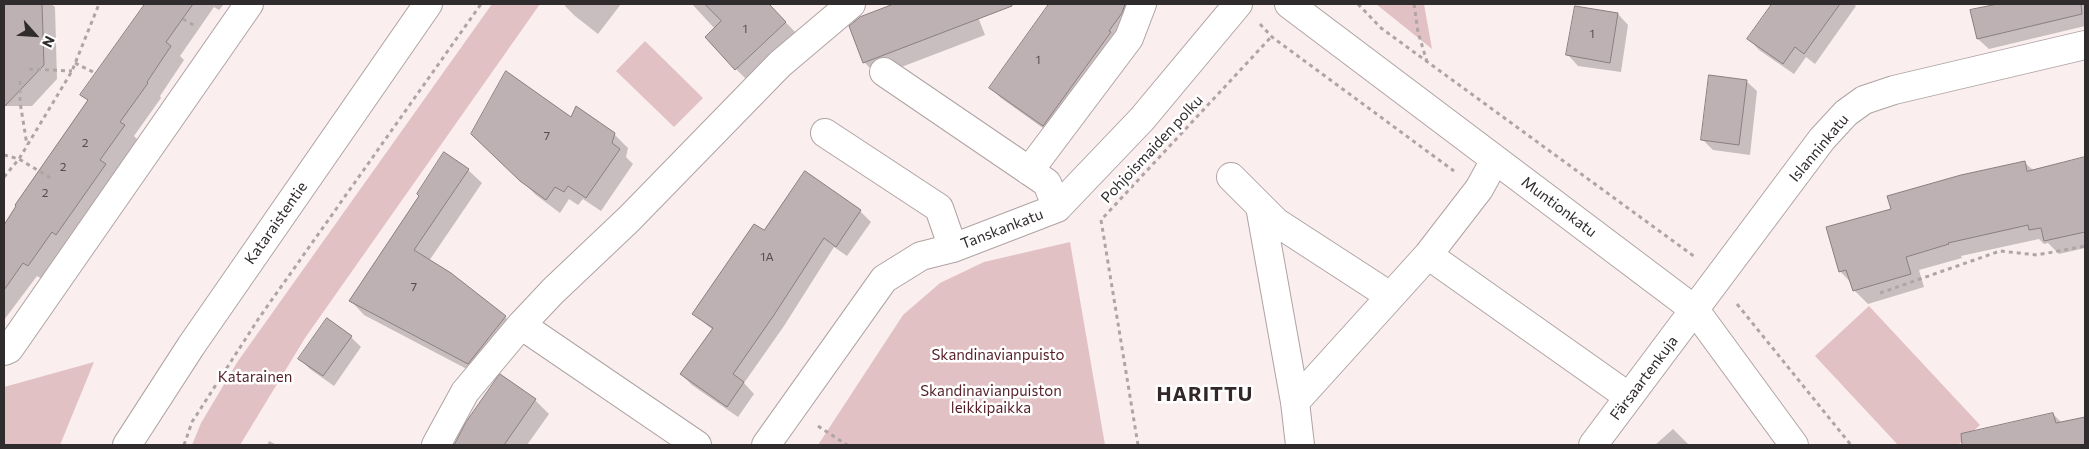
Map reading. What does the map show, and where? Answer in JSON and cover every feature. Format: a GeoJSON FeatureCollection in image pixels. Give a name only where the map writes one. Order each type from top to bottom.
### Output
{"type":"FeatureCollection","features":[{"type":"Feature","properties":{"kind":"street"},"geometry":{"type":"LineString","coordinates":[[4,351],[9,349],[249,4]]}},
{"type":"Feature","properties":{"kind":"street","name":"Kataraistentie"},"geometry":{"type":"LineString","coordinates":[[127,445],[191,346],[428,4]]}},
{"type":"Feature","properties":{"kind":"street"},"geometry":{"type":"LineString","coordinates":[[436,445],[466,392],[521,325],[553,291],[629,220],[780,64],[851,4]]}},
{"type":"Feature","properties":{"kind":"street"},"geometry":{"type":"LineString","coordinates":[[1029,171],[1129,38],[1142,4]]}},
{"type":"Feature","properties":{"kind":"street","name":"Tanskankatu"},"geometry":{"type":"LineString","coordinates":[[766,445],[884,278],[921,256],[952,248],[1056,208],[1142,119],[1238,4]]}},
{"type":"Feature","properties":{"kind":"street","name":"Muntionkatu"},"geometry":{"type":"LineString","coordinates":[[1289,4],[1695,310],[1794,445]]}},
{"type":"Feature","properties":{"kind":"street","name":"Islanninkatu"},"geometry":{"type":"LineString","coordinates":[[1695,310],[1822,138],[1846,113],[1864,100],[1894,90],[2085,45]]}},
{"type":"Feature","properties":{"kind":"street"},"geometry":{"type":"LineString","coordinates":[[884,72],[1047,183],[1056,208]]}},
{"type":"Feature","properties":{"kind":"street"},"geometry":{"type":"LineString","coordinates":[[825,133],[938,208],[952,248]]}},
{"type":"Feature","properties":{"kind":"street"},"geometry":{"type":"LineString","coordinates":[[1295,402],[1428,255],[1479,189],[1495,160]]}},
{"type":"Feature","properties":{"kind":"street"},"geometry":{"type":"LineString","coordinates":[[1231,177],[1276,222],[1390,296]]}},
{"type":"Feature","properties":{"kind":"street"},"geometry":{"type":"LineString","coordinates":[[1260,206],[1295,402],[1300,445]]}},
{"type":"Feature","properties":{"kind":"street"},"geometry":{"type":"LineString","coordinates":[[1428,255],[1629,397]]}},
{"type":"Feature","properties":{"kind":"street","name":"Färsaartenkuja"},"geometry":{"type":"LineString","coordinates":[[1593,445],[1695,310]]}},
{"type":"Feature","properties":{"kind":"street"},"geometry":{"type":"LineString","coordinates":[[521,325],[697,445]]}},
{"type":"Feature","properties":{"kind":"path"},"geometry":{"type":"LineString","coordinates":[[4,177],[19,159],[72,71],[99,4]]}},
{"type":"Feature","properties":{"kind":"path"},"geometry":{"type":"LineString","coordinates":[[184,445],[192,422],[259,318],[481,4]]}},
{"type":"Feature","properties":{"kind":"path"},"geometry":{"type":"LineString","coordinates":[[1414,4],[1418,32],[1428,63]]}},
{"type":"Feature","properties":{"kind":"path","name":"Pohjoismaiden polku"},"geometry":{"type":"LineString","coordinates":[[1138,445],[1101,220],[1272,36]]}},
{"type":"Feature","properties":{"kind":"path"},"geometry":{"type":"LineString","coordinates":[[75,63],[95,73]]}},
{"type":"Feature","properties":{"kind":"path"},"geometry":{"type":"LineString","coordinates":[[29,69],[72,71]]}},
{"type":"Feature","properties":{"kind":"path"},"geometry":{"type":"LineString","coordinates":[[20,81],[20,102],[27,146]]}},
{"type":"Feature","properties":{"kind":"path"},"geometry":{"type":"LineString","coordinates":[[4,155],[19,159],[54,180]]}},
{"type":"Feature","properties":{"kind":"path"},"geometry":{"type":"LineString","coordinates":[[1880,293],[2000,250],[2037,255],[2085,246]]}},
{"type":"Feature","properties":{"kind":"green space","name":"Katarainen"},"geometry":{"type":"Polygon","coordinates":[[[492,4],[540,4],[305,338],[240,445],[192,445],[201,423],[238,361],[492,4]]]}},
{"type":"Feature","properties":{"kind":"green space"},"geometry":{"type":"Polygon","coordinates":[[[1376,4],[1424,4],[1432,49],[1376,4]]]}},
{"type":"Feature","properties":{"kind":"green space"},"geometry":{"type":"Polygon","coordinates":[[[645,41],[703,98],[674,127],[616,71],[645,41]]]}},
{"type":"Feature","properties":{"kind":"green space","name":"Skandinavianpuisto"},"geometry":{"type":"Polygon","coordinates":[[[1070,242],[1105,445],[818,445],[903,315],[940,283],[984,262],[1070,242]]]}},
{"type":"Feature","properties":{"kind":"green space"},"geometry":{"type":"Polygon","coordinates":[[[1869,306],[1980,425],[1958,445],[1898,445],[1815,356],[1869,306]]]}},
{"type":"Feature","properties":{"kind":"green space"},"geometry":{"type":"Polygon","coordinates":[[[94,362],[60,445],[4,445],[4,387],[94,362]]]}},
{"type":"Feature","properties":{"kind":"building"},"geometry":{"type":"Polygon","coordinates":[[[4,4],[42,4],[44,65],[4,107],[4,4]]]}},
{"type":"Feature","properties":{"kind":"building"},"geometry":{"type":"Polygon","coordinates":[[[145,4],[193,4],[166,42],[171,46],[148,83],[120,122],[125,125],[100,160],[106,164],[56,235],[52,232],[28,266],[23,263],[4,290],[4,225],[15,205],[88,100],[80,95],[145,4]]]}},
{"type":"Feature","properties":{"kind":"building"},"geometry":{"type":"Polygon","coordinates":[[[705,4],[769,4],[786,22],[735,70],[705,37],[721,21],[705,4]]]}},
{"type":"Feature","properties":{"kind":"building"},"geometry":{"type":"Polygon","coordinates":[[[894,4],[1012,4],[1012,6],[863,63],[849,26],[860,17],[894,4]]]}},
{"type":"Feature","properties":{"kind":"building"},"geometry":{"type":"Polygon","coordinates":[[[1049,4],[1125,4],[1122,13],[1109,31],[1111,32],[1043,126],[989,88],[1049,4]]]}},
{"type":"Feature","properties":{"kind":"building"},"geometry":{"type":"Polygon","coordinates":[[[1772,4],[1840,4],[1804,54],[1795,47],[1783,64],[1747,39],[1772,4]]]}},
{"type":"Feature","properties":{"kind":"building"},"geometry":{"type":"Polygon","coordinates":[[[1998,4],[2081,4],[2082,14],[1977,39],[1970,10],[1998,4]]]}},
{"type":"Feature","properties":{"kind":"building"},"geometry":{"type":"Polygon","coordinates":[[[1575,6],[1618,13],[1610,63],[1566,55],[1575,6]]]}},
{"type":"Feature","properties":{"kind":"building"},"geometry":{"type":"Polygon","coordinates":[[[506,71],[571,117],[576,106],[615,133],[612,143],[620,149],[586,198],[568,186],[564,192],[555,187],[546,200],[520,181],[471,134],[506,71]]]}},
{"type":"Feature","properties":{"kind":"building"},"geometry":{"type":"Polygon","coordinates":[[[1709,75],[1747,80],[1739,145],[1701,140],[1709,75]]]}},
{"type":"Feature","properties":{"kind":"building"},"geometry":{"type":"Polygon","coordinates":[[[444,152],[469,169],[414,250],[451,273],[506,316],[468,364],[349,301],[419,196],[417,194],[444,152]]]}},
{"type":"Feature","properties":{"kind":"building"},"geometry":{"type":"Polygon","coordinates":[[[2085,157],[2085,232],[2044,241],[2041,228],[2029,230],[2028,225],[1948,243],[1906,257],[1911,274],[1853,291],[1846,270],[1839,272],[1826,227],[1891,209],[1887,196],[1961,175],[2025,161],[2027,171],[2085,157]]]}},
{"type":"Feature","properties":{"kind":"building"},"geometry":{"type":"Polygon","coordinates":[[[805,171],[861,210],[836,247],[824,238],[733,374],[744,382],[727,407],[680,374],[713,328],[692,314],[754,224],[764,230],[805,171]]]}},
{"type":"Feature","properties":{"kind":"building"},"geometry":{"type":"Polygon","coordinates":[[[327,318],[352,336],[323,376],[298,359],[327,318]]]}},
{"type":"Feature","properties":{"kind":"building"},"geometry":{"type":"Polygon","coordinates":[[[500,374],[536,399],[504,445],[454,445],[466,422],[500,374]]]}},
{"type":"Feature","properties":{"kind":"building"},"geometry":{"type":"Polygon","coordinates":[[[2053,413],[2056,423],[2085,417],[2085,445],[1962,445],[1961,434],[2053,413]]]}},
{"type":"Feature","properties":{"kind":"district","name":"HARITTU"},"geometry":{"type":"Point","coordinates":[1205,394]}},
{"type":"Feature","properties":{"kind":"park label","name":"Skandinavianpuiston leikkipaikka"},"geometry":{"type":"Point","coordinates":[991,400]}}]}
